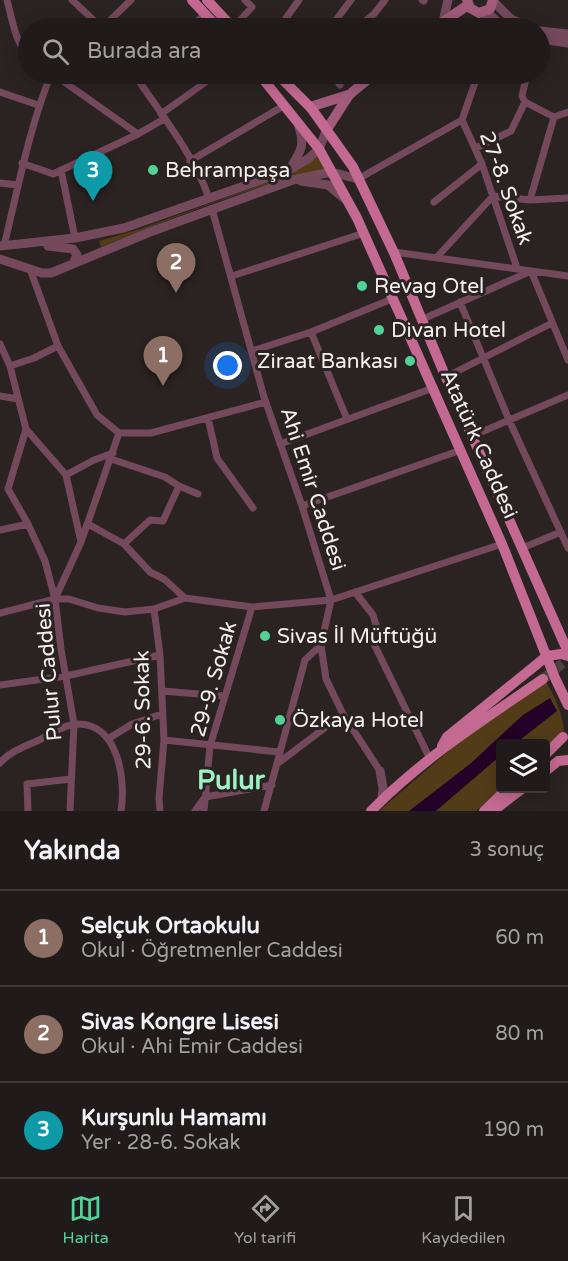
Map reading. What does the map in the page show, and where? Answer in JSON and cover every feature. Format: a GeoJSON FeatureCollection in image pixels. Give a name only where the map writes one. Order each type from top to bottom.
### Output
{"type":"FeatureCollection","features":[{"type":"Feature","properties":{"kind":"main road"},"geometry":{"type":"LineString","coordinates":[[192,0],[208,18]]}},
{"type":"Feature","properties":{"kind":"main road"},"geometry":{"type":"LineString","coordinates":[[207,0],[224,18]]}},
{"type":"Feature","properties":{"kind":"main road"},"geometry":{"type":"LineString","coordinates":[[448,18],[468,2],[475,12],[486,12],[493,0]]}},
{"type":"Feature","properties":{"kind":"main road","name":"Atatürk Caddesi"},"geometry":{"type":"LineString","coordinates":[[267,84],[319,149],[364,233],[502,544],[568,705]]}},
{"type":"Feature","properties":{"kind":"main road","name":"Atatürk Caddesi"},"geometry":{"type":"LineString","coordinates":[[287,84],[310,107],[353,167],[394,252],[446,377],[522,548],[564,635],[568,652]]}},
{"type":"Feature","properties":{"kind":"main road"},"geometry":{"type":"LineString","coordinates":[[327,129],[349,95],[362,84]]}},
{"type":"Feature","properties":{"kind":"main road"},"geometry":{"type":"LineString","coordinates":[[310,107],[349,95]]}},
{"type":"Feature","properties":{"kind":"main road"},"geometry":{"type":"LineString","coordinates":[[434,755],[447,737],[547,656],[561,654],[568,656]]}},
{"type":"Feature","properties":{"kind":"main road"},"geometry":{"type":"LineString","coordinates":[[371,811],[396,785],[434,755],[543,679]]}},
{"type":"Feature","properties":{"kind":"main road"},"geometry":{"type":"LineString","coordinates":[[550,750],[563,737]]}},
{"type":"Feature","properties":{"kind":"main road"},"geometry":{"type":"LineString","coordinates":[[550,768],[558,761],[568,760]]}},
{"type":"Feature","properties":{"kind":"main road"},"geometry":{"type":"LineString","coordinates":[[484,811],[504,793]]}},
{"type":"Feature","properties":{"kind":"main road"},"geometry":{"type":"LineString","coordinates":[[493,811],[518,793]]}},
{"type":"Feature","properties":{"kind":"street"},"geometry":{"type":"LineString","coordinates":[[7,0],[18,37]]}},
{"type":"Feature","properties":{"kind":"street"},"geometry":{"type":"LineString","coordinates":[[72,0],[91,18]]}},
{"type":"Feature","properties":{"kind":"street"},"geometry":{"type":"LineString","coordinates":[[112,18],[131,0]]}},
{"type":"Feature","properties":{"kind":"street"},"geometry":{"type":"LineString","coordinates":[[242,18],[252,8],[245,0]]}},
{"type":"Feature","properties":{"kind":"street"},"geometry":{"type":"LineString","coordinates":[[286,18],[299,0]]}},
{"type":"Feature","properties":{"kind":"street"},"geometry":{"type":"LineString","coordinates":[[338,18],[351,0]]}},
{"type":"Feature","properties":{"kind":"street"},"geometry":{"type":"LineString","coordinates":[[369,18],[385,0]]}},
{"type":"Feature","properties":{"kind":"street"},"geometry":{"type":"LineString","coordinates":[[442,18],[448,0]]}},
{"type":"Feature","properties":{"kind":"street"},"geometry":{"type":"LineString","coordinates":[[493,0],[510,18]]}},
{"type":"Feature","properties":{"kind":"street"},"geometry":{"type":"LineString","coordinates":[[485,18],[486,12]]}},
{"type":"Feature","properties":{"kind":"street"},"geometry":{"type":"LineString","coordinates":[[486,12],[493,18]]}},
{"type":"Feature","properties":{"kind":"street"},"geometry":{"type":"LineString","coordinates":[[201,18],[205,15]]}},
{"type":"Feature","properties":{"kind":"street"},"geometry":{"type":"LineString","coordinates":[[550,32],[568,34]]}},
{"type":"Feature","properties":{"kind":"street"},"geometry":{"type":"LineString","coordinates":[[550,40],[568,43]]}},
{"type":"Feature","properties":{"kind":"street"},"geometry":{"type":"LineString","coordinates":[[47,84],[38,105],[2,246],[99,234],[124,228],[209,198],[308,159],[319,149],[327,129]]}},
{"type":"Feature","properties":{"kind":"street"},"geometry":{"type":"LineString","coordinates":[[66,84],[138,134]]}},
{"type":"Feature","properties":{"kind":"street"},"geometry":{"type":"LineString","coordinates":[[141,84],[205,186],[209,198]]}},
{"type":"Feature","properties":{"kind":"street"},"geometry":{"type":"LineString","coordinates":[[22,163],[53,174],[138,134],[204,84]]}},
{"type":"Feature","properties":{"kind":"street"},"geometry":{"type":"LineString","coordinates":[[0,259],[42,273],[51,273],[100,252],[293,180],[332,172],[358,179],[462,120],[475,84]]}},
{"type":"Feature","properties":{"kind":"street"},"geometry":{"type":"LineString","coordinates":[[525,84],[522,96],[525,102],[554,117],[568,112]]}},
{"type":"Feature","properties":{"kind":"street"},"geometry":{"type":"LineString","coordinates":[[0,92],[38,105]]}},
{"type":"Feature","properties":{"kind":"street"},"geometry":{"type":"LineString","coordinates":[[476,148],[511,131],[525,102]]}},
{"type":"Feature","properties":{"kind":"street"},"geometry":{"type":"LineString","coordinates":[[190,161],[285,105]]}},
{"type":"Feature","properties":{"kind":"street"},"geometry":{"type":"LineString","coordinates":[[530,200],[554,117]]}},
{"type":"Feature","properties":{"kind":"street","name":"27-8. Sokak"},"geometry":{"type":"LineString","coordinates":[[462,120],[482,164],[517,268]]}},
{"type":"Feature","properties":{"kind":"street"},"geometry":{"type":"LineString","coordinates":[[290,168],[301,149],[303,140],[298,122]]}},
{"type":"Feature","properties":{"kind":"street"},"geometry":{"type":"LineString","coordinates":[[434,202],[482,164]]}},
{"type":"Feature","properties":{"kind":"street"},"geometry":{"type":"LineString","coordinates":[[61,170],[75,238]]}},
{"type":"Feature","properties":{"kind":"street"},"geometry":{"type":"LineString","coordinates":[[293,180],[327,184],[348,202]]}},
{"type":"Feature","properties":{"kind":"street"},"geometry":{"type":"LineString","coordinates":[[0,183],[18,185]]}},
{"type":"Feature","properties":{"kind":"street"},"geometry":{"type":"LineString","coordinates":[[437,257],[493,196],[530,200],[568,198]]}},
{"type":"Feature","properties":{"kind":"street","name":"Ahi Emir Caddesi"},"geometry":{"type":"LineString","coordinates":[[212,209],[266,402],[331,600],[321,645],[326,680],[343,714],[380,771],[396,785]]}},
{"type":"Feature","properties":{"kind":"street"},"geometry":{"type":"LineString","coordinates":[[232,276],[364,233]]}},
{"type":"Feature","properties":{"kind":"street"},"geometry":{"type":"LineString","coordinates":[[99,234],[93,246],[100,252]]}},
{"type":"Feature","properties":{"kind":"street"},"geometry":{"type":"LineString","coordinates":[[25,244],[73,249],[77,255],[73,264]]}},
{"type":"Feature","properties":{"kind":"street"},"geometry":{"type":"LineString","coordinates":[[394,252],[568,276]]}},
{"type":"Feature","properties":{"kind":"street"},"geometry":{"type":"LineString","coordinates":[[30,269],[58,346],[97,416],[119,433],[150,433],[266,402]]}},
{"type":"Feature","properties":{"kind":"street"},"geometry":{"type":"LineString","coordinates":[[423,319],[531,271]]}},
{"type":"Feature","properties":{"kind":"street"},"geometry":{"type":"LineString","coordinates":[[531,271],[568,360]]}},
{"type":"Feature","properties":{"kind":"street"},"geometry":{"type":"LineString","coordinates":[[252,351],[311,332],[392,299]]}},
{"type":"Feature","properties":{"kind":"street"},"geometry":{"type":"LineString","coordinates":[[460,302],[509,420],[568,548]]}},
{"type":"Feature","properties":{"kind":"street"},"geometry":{"type":"LineString","coordinates":[[446,377],[552,323]]}},
{"type":"Feature","properties":{"kind":"street"},"geometry":{"type":"LineString","coordinates":[[311,332],[347,419]]}},
{"type":"Feature","properties":{"kind":"street"},"geometry":{"type":"LineString","coordinates":[[0,344],[10,366],[26,429],[66,475],[81,542]]}},
{"type":"Feature","properties":{"kind":"street"},"geometry":{"type":"LineString","coordinates":[[10,366],[34,358],[58,346]]}},
{"type":"Feature","properties":{"kind":"street"},"geometry":{"type":"LineString","coordinates":[[280,444],[433,388]]}},
{"type":"Feature","properties":{"kind":"street"},"geometry":{"type":"LineString","coordinates":[[472,436],[568,395]]}},
{"type":"Feature","properties":{"kind":"street"},"geometry":{"type":"LineString","coordinates":[[0,396],[18,399]]}},
{"type":"Feature","properties":{"kind":"street"},"geometry":{"type":"LineString","coordinates":[[208,418],[217,458],[253,508]]}},
{"type":"Feature","properties":{"kind":"street"},"geometry":{"type":"LineString","coordinates":[[26,429],[4,488],[28,524],[45,561],[55,599]]}},
{"type":"Feature","properties":{"kind":"street","name":"Pulur Caddesi"},"geometry":{"type":"LineString","coordinates":[[70,811],[74,724],[55,599],[81,542],[119,433]]}},
{"type":"Feature","properties":{"kind":"street"},"geometry":{"type":"LineString","coordinates":[[302,506],[461,450]]}},
{"type":"Feature","properties":{"kind":"street"},"geometry":{"type":"LineString","coordinates":[[66,475],[94,460],[112,456],[165,477],[198,494]]}},
{"type":"Feature","properties":{"kind":"street"},"geometry":{"type":"LineString","coordinates":[[124,544],[150,520],[163,521],[179,486]]}},
{"type":"Feature","properties":{"kind":"street"},"geometry":{"type":"LineString","coordinates":[[0,530],[28,524]]}},
{"type":"Feature","properties":{"kind":"street"},"geometry":{"type":"LineString","coordinates":[[87,524],[124,544],[150,572],[164,579],[185,598]]}},
{"type":"Feature","properties":{"kind":"street"},"geometry":{"type":"LineString","coordinates":[[522,548],[561,532]]}},
{"type":"Feature","properties":{"kind":"street"},"geometry":{"type":"LineString","coordinates":[[0,613],[55,599],[69,599],[98,608],[125,612],[154,609],[185,598],[252,607],[331,600],[502,544]]}},
{"type":"Feature","properties":{"kind":"street"},"geometry":{"type":"LineString","coordinates":[[355,592],[373,615],[376,625],[375,646],[434,755]]}},
{"type":"Feature","properties":{"kind":"street","name":"29-9. Sokak"},"geometry":{"type":"LineString","coordinates":[[204,811],[210,746],[252,607]]}},
{"type":"Feature","properties":{"kind":"street","name":"29-6. Sokak"},"geometry":{"type":"LineString","coordinates":[[154,609],[160,655],[164,740],[160,811]]}},
{"type":"Feature","properties":{"kind":"street"},"geometry":{"type":"LineString","coordinates":[[264,811],[305,660],[321,645]]}},
{"type":"Feature","properties":{"kind":"street"},"geometry":{"type":"LineString","coordinates":[[0,685],[66,676],[160,655]]}},
{"type":"Feature","properties":{"kind":"street"},"geometry":{"type":"LineString","coordinates":[[162,691],[224,696]]}},
{"type":"Feature","properties":{"kind":"street"},"geometry":{"type":"LineString","coordinates":[[108,739],[132,724],[162,714]]}},
{"type":"Feature","properties":{"kind":"street"},"geometry":{"type":"LineString","coordinates":[[277,764],[343,714]]}},
{"type":"Feature","properties":{"kind":"street"},"geometry":{"type":"LineString","coordinates":[[0,763],[5,756],[74,724],[85,724],[104,734],[120,763],[124,793],[121,811]]}},
{"type":"Feature","properties":{"kind":"street"},"geometry":{"type":"LineString","coordinates":[[164,740],[279,752]]}},
{"type":"Feature","properties":{"kind":"street","name":"Ahi Emir Caddesi"},"geometry":{"type":"LineString","coordinates":[[380,771],[382,800]]}},
{"type":"Feature","properties":{"kind":"street"},"geometry":{"type":"LineString","coordinates":[[28,811],[27,784],[71,778]]}},
{"type":"Feature","properties":{"kind":"street"},"geometry":{"type":"LineString","coordinates":[[195,811],[205,797],[272,785]]}},
{"type":"Feature","properties":{"kind":"shaded area"},"geometry":{"type":"Polygon","coordinates":[[[318,157],[327,170],[241,193],[101,247],[99,241],[140,229],[272,181],[318,157]]]}},
{"type":"Feature","properties":{"kind":"shaded area"},"geometry":{"type":"Polygon","coordinates":[[[545,680],[558,704],[564,731],[550,744],[550,739],[496,739],[496,793],[476,811],[379,811],[451,749],[545,680]]]}},
{"type":"Feature","properties":{"kind":"shaded area"},"geometry":{"type":"Polygon","coordinates":[[[550,698],[557,711],[521,739],[497,739],[523,715],[550,698]]]}},
{"type":"Feature","properties":{"kind":"shaded area"},"geometry":{"type":"Polygon","coordinates":[[[496,740],[496,759],[436,811],[409,811],[470,764],[496,740]]]}},
{"type":"Feature","properties":{"kind":"tunnel"},"geometry":{"type":"LineString","coordinates":[[543,679],[568,659]]}},
{"type":"Feature","properties":{"kind":"place","name":"Behrampaşa"},"geometry":{"type":"Point","coordinates":[153,170]}},
{"type":"Feature","properties":{"kind":"place","name":"Kurşunlu Hamamı"},"geometry":{"type":"Point","coordinates":[93,201]}},
{"type":"Feature","properties":{"kind":"place","name":"Revag Otel"},"geometry":{"type":"Point","coordinates":[362,286]}},
{"type":"Feature","properties":{"kind":"place","name":"Sivas Kongre Lisesi"},"geometry":{"type":"Point","coordinates":[176,293]}},
{"type":"Feature","properties":{"kind":"place","name":"Divan Hotel"},"geometry":{"type":"Point","coordinates":[379,330]}},
{"type":"Feature","properties":{"kind":"place","name":"Ziraat Bankası"},"geometry":{"type":"Point","coordinates":[410,361]}},
{"type":"Feature","properties":{"kind":"place","name":"Selçuk Ortaokulu"},"geometry":{"type":"Point","coordinates":[163,386]}},
{"type":"Feature","properties":{"kind":"place","name":"Sivas İl Müftüğü"},"geometry":{"type":"Point","coordinates":[265,636]}},
{"type":"Feature","properties":{"kind":"place","name":"Özkaya Hotel"},"geometry":{"type":"Point","coordinates":[280,720]}},
{"type":"Feature","properties":{"kind":"district","name":"Pulur"},"geometry":{"type":"Point","coordinates":[231,780]}}]}
